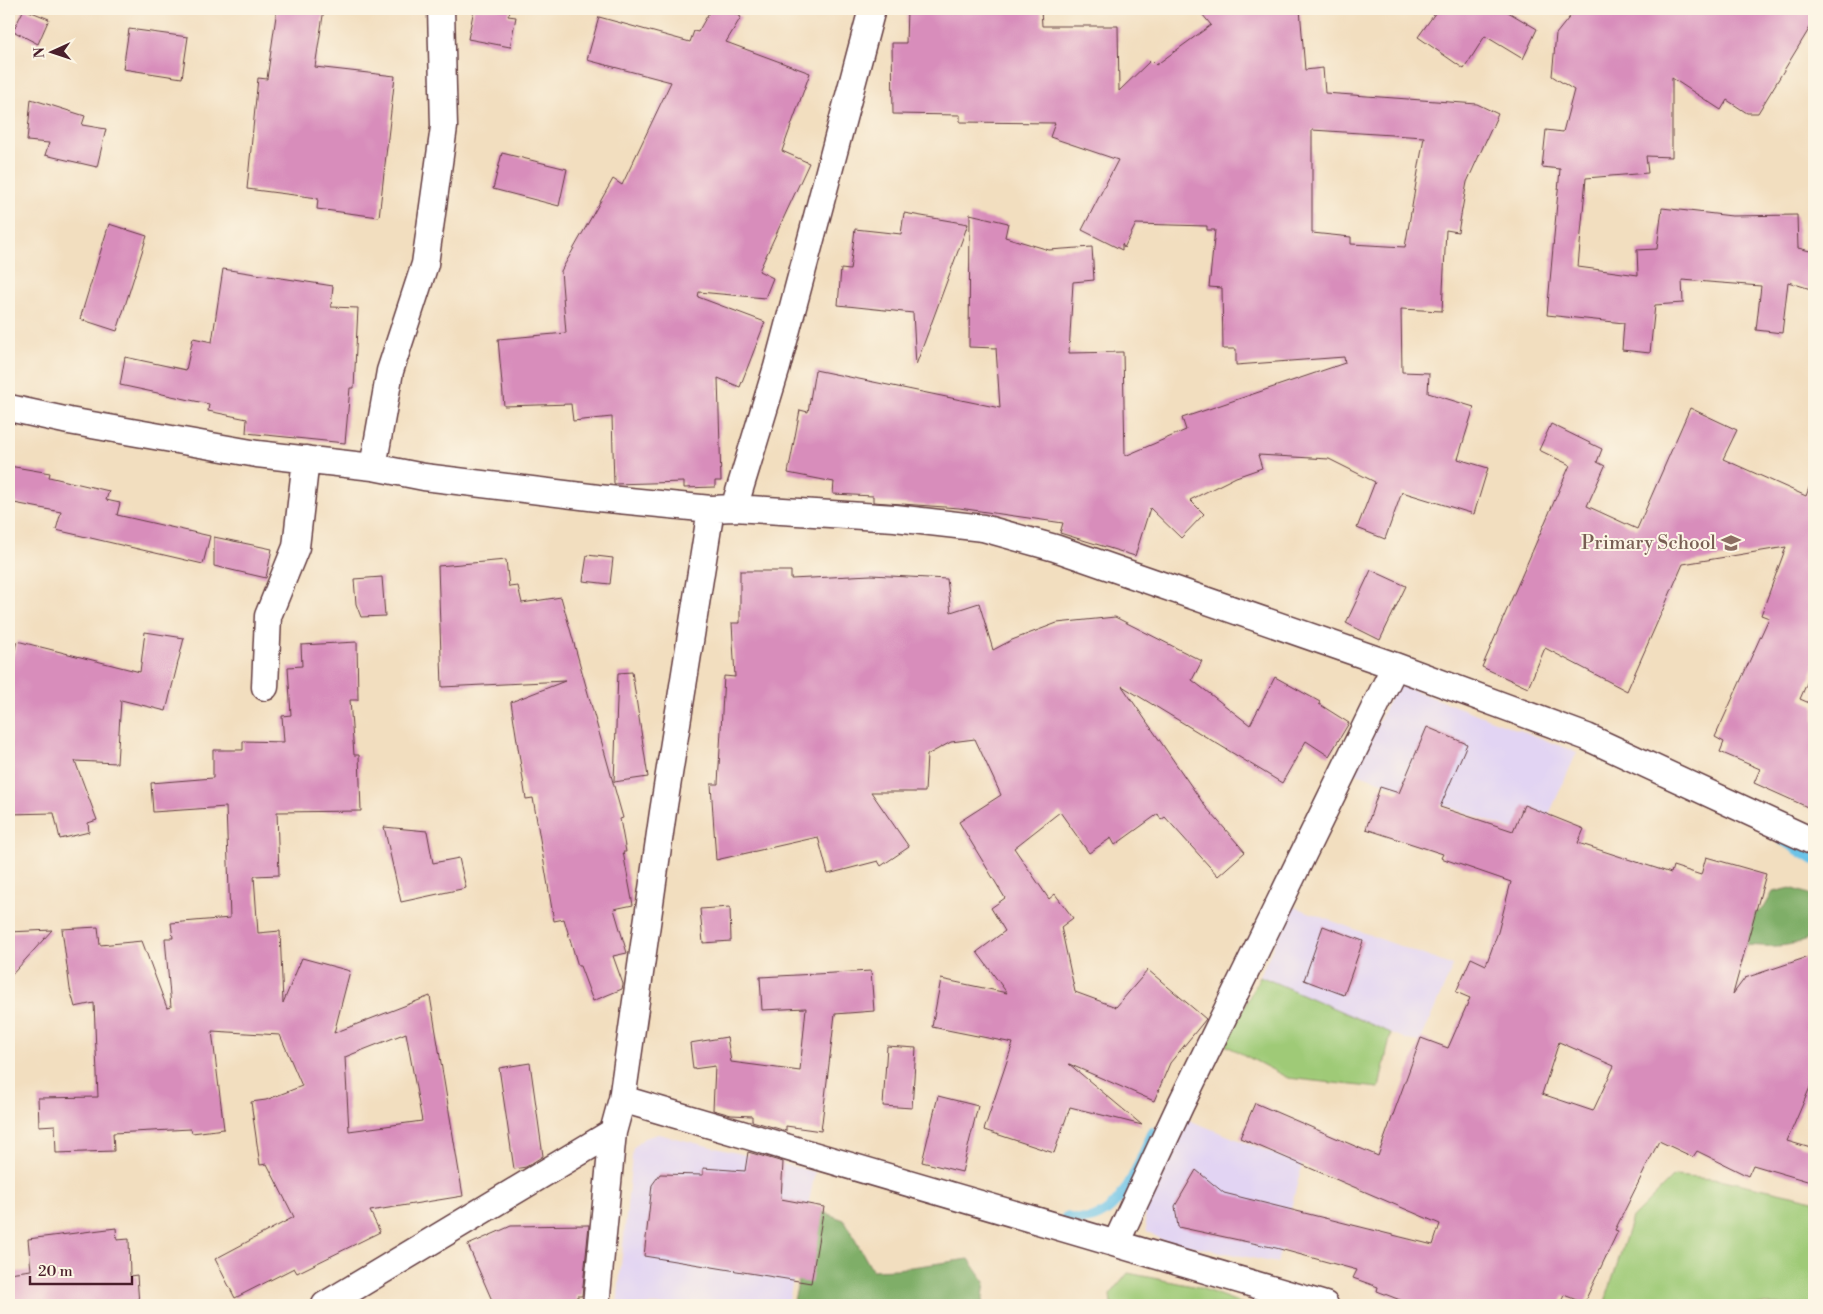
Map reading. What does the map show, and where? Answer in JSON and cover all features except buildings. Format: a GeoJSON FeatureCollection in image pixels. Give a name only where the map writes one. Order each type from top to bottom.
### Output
{"type":"FeatureCollection","features":[{"type":"Feature","properties":{"kind":"street"},"geometry":{"type":"LineString","coordinates":[[373,467],[390,371],[426,264],[444,127],[441,9]]}},
{"type":"Feature","properties":{"kind":"street"},"geometry":{"type":"LineString","coordinates":[[596,1305],[613,1132],[622,1099],[663,812],[722,508],[777,367],[872,9]]}},
{"type":"Feature","properties":{"kind":"street"},"geometry":{"type":"LineString","coordinates":[[9,408],[68,421],[257,454],[373,467],[424,477],[722,508],[895,518],[983,528],[1114,567],[1396,666],[1587,737],[1814,842]]}},
{"type":"Feature","properties":{"kind":"street"},"geometry":{"type":"LineString","coordinates":[[265,687],[268,616],[296,548],[306,459]]}},
{"type":"Feature","properties":{"kind":"street"},"geometry":{"type":"LineString","coordinates":[[1116,1242],[1184,1097],[1396,666]]}},
{"type":"Feature","properties":{"kind":"street"},"geometry":{"type":"LineString","coordinates":[[622,1099],[1116,1242],[1325,1305]]}},
{"type":"Feature","properties":{"kind":"street"},"geometry":{"type":"LineString","coordinates":[[325,1305],[613,1132]]}},
{"type":"Feature","properties":{"kind":"shaded area"},"geometry":{"type":"Polygon","coordinates":[[[1397,684],[1577,752],[1538,839],[1354,772],[1397,684]]]}},
{"type":"Feature","properties":{"kind":"shaded area"},"geometry":{"type":"Polygon","coordinates":[[[1292,906],[1453,966],[1420,1042],[1408,1040],[1260,976],[1292,906]]]}},
{"type":"Feature","properties":{"kind":"shaded area"},"geometry":{"type":"Polygon","coordinates":[[[1186,1119],[1302,1165],[1277,1263],[1162,1240],[1147,1231],[1144,1211],[1186,1119]]]}},
{"type":"Feature","properties":{"kind":"shaded area"},"geometry":{"type":"Polygon","coordinates":[[[658,1134],[815,1172],[788,1305],[617,1305],[633,1148],[644,1138],[658,1134]]]}},
{"type":"Feature","properties":{"kind":"green space"},"geometry":{"type":"Polygon","coordinates":[[[1791,888],[1814,896],[1814,935],[1790,944],[1773,946],[1747,945],[1742,930],[1748,918],[1764,908],[1773,892],[1791,888]]]}},
{"type":"Feature","properties":{"kind":"green space"},"geometry":{"type":"Polygon","coordinates":[[[1260,976],[1391,1033],[1379,1088],[1288,1078],[1225,1045],[1260,976]]]}},
{"type":"Feature","properties":{"kind":"green space"},"geometry":{"type":"Polygon","coordinates":[[[1674,1176],[1724,1180],[1814,1200],[1814,1305],[1604,1305],[1632,1218],[1674,1176]]]}},
{"type":"Feature","properties":{"kind":"green space"},"geometry":{"type":"Polygon","coordinates":[[[820,1211],[844,1220],[872,1270],[897,1269],[969,1259],[985,1282],[982,1305],[793,1305],[803,1261],[820,1211]]]}},
{"type":"Feature","properties":{"kind":"green space"},"geometry":{"type":"Polygon","coordinates":[[[1128,1273],[1198,1287],[1246,1305],[1111,1305],[1110,1295],[1128,1273]]]}},
{"type":"Feature","properties":{"kind":"waterway"},"geometry":{"type":"LineString","coordinates":[[1782,840],[1814,860]]}},
{"type":"Feature","properties":{"kind":"waterway"},"geometry":{"type":"LineString","coordinates":[[1066,1217],[1084,1220],[1099,1216],[1111,1207],[1131,1179],[1153,1132]]}},
{"type":"Feature","properties":{"kind":"place","name":"Primary School"},"geometry":{"type":"Point","coordinates":[1731,543]}}]}
